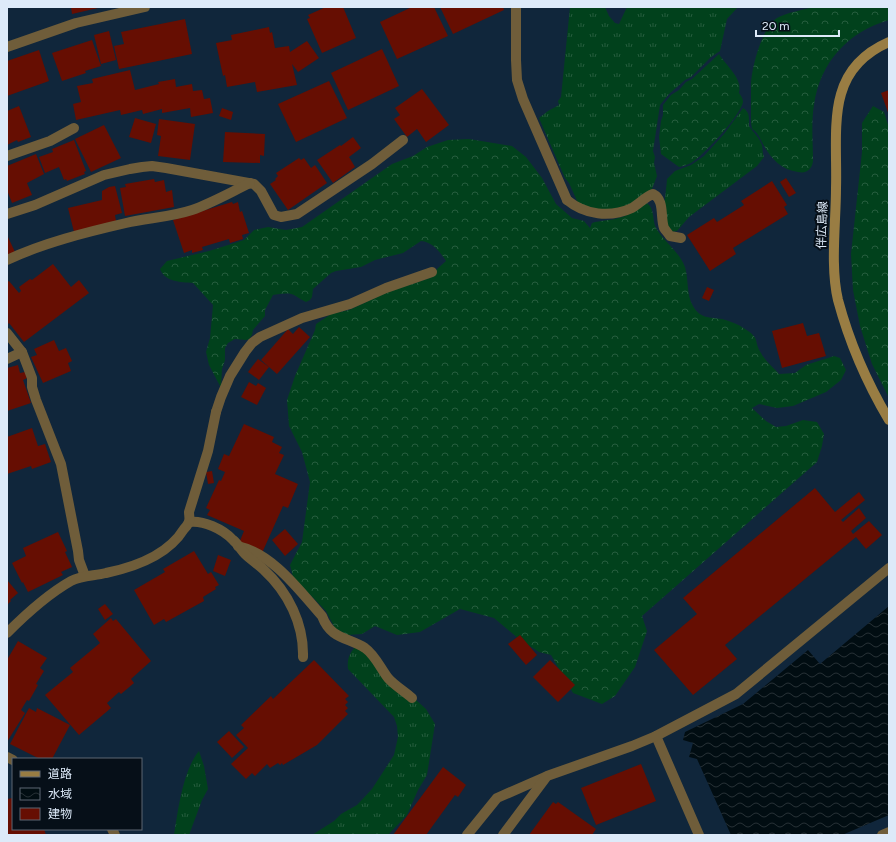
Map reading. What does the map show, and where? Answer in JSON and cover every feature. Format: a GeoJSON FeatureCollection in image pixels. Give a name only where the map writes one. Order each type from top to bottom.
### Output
{"type":"FeatureCollection","features":[{"type":"Feature","properties":{"kind":"main road","name":"伴広島線"},"geometry":{"type":"LineString","coordinates":[[889,42],[871,51],[860,60],[852,71],[841,94],[837,120],[834,270],[838,298],[849,335],[866,375],[889,420]]}},
{"type":"Feature","properties":{"kind":"street"},"geometry":{"type":"LineString","coordinates":[[7,47],[76,23],[145,7]]}},
{"type":"Feature","properties":{"kind":"street"},"geometry":{"type":"LineString","coordinates":[[516,7],[515,38],[517,80],[523,99],[567,200],[573,206],[591,213],[608,214],[632,208],[653,194],[657,197],[662,206],[663,222],[666,231],[670,236],[681,238]]}},
{"type":"Feature","properties":{"kind":"street"},"geometry":{"type":"LineString","coordinates":[[7,156],[50,141],[74,128]]}},
{"type":"Feature","properties":{"kind":"street"},"geometry":{"type":"LineString","coordinates":[[7,214],[35,205],[104,175],[130,168],[152,166],[250,182],[261,191],[274,215],[281,217],[297,214],[372,164],[403,140]]}},
{"type":"Feature","properties":{"kind":"street"},"geometry":{"type":"LineString","coordinates":[[7,260],[57,241],[127,223],[191,210],[214,201],[250,182]]}},
{"type":"Feature","properties":{"kind":"street"},"geometry":{"type":"LineString","coordinates":[[7,633],[20,620],[59,588],[72,580],[118,570],[145,561],[169,548],[182,533],[189,522],[189,512],[208,451],[216,412],[221,397],[230,376],[252,343],[260,337],[302,318],[350,304],[432,272]]}},
{"type":"Feature","properties":{"kind":"street"},"geometry":{"type":"LineString","coordinates":[[7,333],[22,352],[32,378],[32,387],[36,400],[61,464],[79,560],[85,576]]}},
{"type":"Feature","properties":{"kind":"street"},"geometry":{"type":"LineString","coordinates":[[7,359],[22,352]]}},
{"type":"Feature","properties":{"kind":"street"},"geometry":{"type":"LineString","coordinates":[[189,522],[197,521],[219,530],[232,539],[278,584],[290,603],[300,627],[303,657]]}},
{"type":"Feature","properties":{"kind":"street"},"geometry":{"type":"LineString","coordinates":[[238,546],[249,549],[270,562],[322,616],[324,622],[336,636],[364,647],[390,680],[412,698]]}},
{"type":"Feature","properties":{"kind":"street"},"geometry":{"type":"LineString","coordinates":[[467,835],[497,798],[547,776],[656,736],[736,694],[889,568]]}},
{"type":"Feature","properties":{"kind":"street"},"geometry":{"type":"LineString","coordinates":[[656,736],[699,835]]}},
{"type":"Feature","properties":{"kind":"street"},"geometry":{"type":"LineString","coordinates":[[503,835],[547,776]]}},
{"type":"Feature","properties":{"kind":"street"},"geometry":{"type":"LineString","coordinates":[[882,835],[889,832]]}},
{"type":"Feature","properties":{"kind":"green space"},"geometry":{"type":"Polygon","coordinates":[[[570,7],[605,7],[609,16],[615,23],[619,24],[627,7],[738,7],[727,19],[720,51],[711,57],[691,77],[685,80],[669,94],[660,105],[653,151],[657,176],[652,189],[633,204],[604,213],[578,203],[569,183],[565,178],[539,118],[559,105],[558,101],[561,97],[570,7]]]}},
{"type":"Feature","properties":{"kind":"green space"},"geometry":{"type":"Polygon","coordinates":[[[815,7],[889,7],[889,20],[874,25],[861,32],[838,51],[830,62],[822,75],[817,89],[814,105],[812,126],[812,164],[810,169],[806,172],[792,171],[773,159],[757,134],[752,129],[751,86],[753,69],[762,39],[777,18],[785,14],[815,7]]]}},
{"type":"Feature","properties":{"kind":"green space"},"geometry":{"type":"Polygon","coordinates":[[[719,54],[739,82],[739,93],[743,102],[741,108],[729,125],[697,159],[691,163],[679,167],[661,154],[659,137],[663,115],[663,105],[671,95],[679,90],[686,82],[692,79],[719,54]]]}},
{"type":"Feature","properties":{"kind":"green space"},"geometry":{"type":"Polygon","coordinates":[[[873,106],[884,112],[889,128],[889,398],[872,364],[860,326],[853,290],[851,254],[862,152],[862,123],[873,106]]]}},
{"type":"Feature","properties":{"kind":"green space"},"geometry":{"type":"Polygon","coordinates":[[[743,108],[748,113],[749,126],[758,137],[762,145],[764,157],[757,166],[689,217],[677,231],[671,232],[665,213],[667,179],[675,171],[691,165],[704,156],[724,134],[743,108]]]}},
{"type":"Feature","properties":{"kind":"green space"},"geometry":{"type":"Polygon","coordinates":[[[469,139],[512,146],[526,157],[542,178],[556,204],[572,218],[584,221],[590,228],[592,223],[622,217],[630,214],[647,203],[650,205],[656,228],[675,251],[685,267],[688,292],[693,306],[699,313],[706,317],[731,322],[750,332],[755,338],[763,356],[779,374],[795,373],[806,365],[834,356],[840,358],[846,370],[841,380],[826,392],[793,406],[777,408],[759,404],[752,408],[766,421],[776,427],[786,426],[803,420],[817,422],[824,434],[817,462],[642,616],[647,631],[635,667],[615,696],[602,704],[573,693],[551,655],[539,652],[519,639],[494,618],[460,609],[420,632],[397,635],[375,626],[362,634],[347,635],[335,628],[326,611],[293,577],[290,565],[302,542],[310,482],[302,452],[289,426],[287,400],[295,376],[315,330],[316,324],[331,314],[349,310],[388,292],[430,278],[446,261],[436,248],[429,243],[421,241],[403,253],[375,260],[361,267],[331,273],[313,289],[312,297],[306,302],[292,294],[273,295],[265,310],[265,316],[253,330],[249,339],[235,339],[228,343],[225,348],[225,360],[222,369],[221,386],[209,365],[206,352],[210,338],[213,305],[193,283],[178,282],[169,279],[165,277],[160,269],[167,261],[209,251],[244,240],[254,230],[268,227],[286,230],[302,227],[392,164],[413,156],[427,147],[448,140],[469,139]]]}},
{"type":"Feature","properties":{"kind":"green space"},"geometry":{"type":"Polygon","coordinates":[[[355,647],[360,649],[426,709],[435,724],[427,775],[418,790],[407,815],[388,835],[312,835],[334,821],[341,814],[357,805],[372,789],[394,755],[398,737],[394,717],[348,669],[349,657],[355,647]]]}},
{"type":"Feature","properties":{"kind":"green space"},"geometry":{"type":"Polygon","coordinates":[[[199,751],[204,766],[208,789],[202,800],[189,835],[174,835],[179,802],[185,779],[193,759],[199,751]]]}},
{"type":"Feature","properties":{"kind":"water"},"geometry":{"type":"Polygon","coordinates":[[[889,606],[889,815],[842,835],[731,835],[697,759],[689,757],[693,743],[683,740],[685,732],[743,704],[808,650],[820,664],[889,606]]]}},
{"type":"Feature","properties":{"kind":"building"},"geometry":{"type":"Polygon","coordinates":[[[71,7],[97,7],[98,8],[72,14],[71,7]]]}},
{"type":"Feature","properties":{"kind":"building"},"geometry":{"type":"Polygon","coordinates":[[[326,7],[343,7],[356,38],[322,53],[307,19],[310,18],[308,15],[326,7]]]}},
{"type":"Feature","properties":{"kind":"building"},"geometry":{"type":"Polygon","coordinates":[[[412,7],[434,7],[448,36],[397,59],[380,22],[412,7]]]}},
{"type":"Feature","properties":{"kind":"building"},"geometry":{"type":"Polygon","coordinates":[[[440,7],[503,7],[504,10],[453,34],[440,7]]]}},
{"type":"Feature","properties":{"kind":"building"},"geometry":{"type":"Polygon","coordinates":[[[185,19],[192,54],[119,69],[114,46],[124,44],[121,32],[185,19]]]}},
{"type":"Feature","properties":{"kind":"building"},"geometry":{"type":"Polygon","coordinates":[[[269,27],[270,33],[272,32],[275,48],[289,46],[290,52],[307,41],[319,58],[298,72],[292,64],[297,85],[257,92],[255,82],[227,87],[225,75],[223,76],[216,43],[232,40],[231,35],[269,27]]]}},
{"type":"Feature","properties":{"kind":"building"},"geometry":{"type":"Polygon","coordinates":[[[109,31],[116,60],[101,64],[94,35],[109,31]]]}},
{"type":"Feature","properties":{"kind":"building"},"geometry":{"type":"Polygon","coordinates":[[[92,40],[101,66],[62,81],[52,53],[92,40]]]}},
{"type":"Feature","properties":{"kind":"building"},"geometry":{"type":"Polygon","coordinates":[[[382,49],[399,86],[348,110],[331,73],[382,49]]]}},
{"type":"Feature","properties":{"kind":"building"},"geometry":{"type":"Polygon","coordinates":[[[39,50],[49,81],[7,96],[7,61],[39,50]]]}},
{"type":"Feature","properties":{"kind":"building"},"geometry":{"type":"Polygon","coordinates":[[[130,70],[135,90],[159,84],[158,82],[175,79],[176,87],[192,84],[193,91],[202,90],[204,99],[210,98],[213,113],[191,117],[190,108],[162,113],[162,109],[143,114],[142,110],[121,115],[120,110],[76,120],[73,104],[81,102],[77,86],[93,83],[92,79],[130,70]]]}},
{"type":"Feature","properties":{"kind":"building"},"geometry":{"type":"Polygon","coordinates":[[[329,81],[347,118],[296,142],[278,104],[329,81]]]}},
{"type":"Feature","properties":{"kind":"building"},"geometry":{"type":"Polygon","coordinates":[[[422,89],[449,125],[426,142],[417,129],[407,137],[394,119],[400,115],[395,108],[422,89]]]}},
{"type":"Feature","properties":{"kind":"building"},"geometry":{"type":"Polygon","coordinates":[[[889,90],[889,115],[881,93],[889,90]]]}},
{"type":"Feature","properties":{"kind":"building"},"geometry":{"type":"Polygon","coordinates":[[[19,106],[31,137],[18,142],[17,140],[7,145],[7,111],[19,106]]]}},
{"type":"Feature","properties":{"kind":"building"},"geometry":{"type":"Polygon","coordinates":[[[222,108],[233,112],[231,120],[219,116],[222,108]]]}},
{"type":"Feature","properties":{"kind":"building"},"geometry":{"type":"Polygon","coordinates":[[[135,118],[156,124],[151,143],[129,137],[135,118]]]}},
{"type":"Feature","properties":{"kind":"building"},"geometry":{"type":"Polygon","coordinates":[[[159,119],[195,124],[190,160],[158,156],[161,136],[157,135],[159,119]]]}},
{"type":"Feature","properties":{"kind":"building"},"geometry":{"type":"Polygon","coordinates":[[[104,125],[121,158],[91,172],[75,139],[104,125]]]}},
{"type":"Feature","properties":{"kind":"building"},"geometry":{"type":"Polygon","coordinates":[[[225,132],[265,134],[264,156],[260,155],[260,163],[223,162],[225,132]]]}},
{"type":"Feature","properties":{"kind":"building"},"geometry":{"type":"Polygon","coordinates":[[[353,137],[361,148],[349,157],[355,167],[333,183],[317,160],[353,137]]]}},
{"type":"Feature","properties":{"kind":"building"},"geometry":{"type":"Polygon","coordinates":[[[74,140],[86,171],[84,172],[85,174],[67,181],[66,179],[64,180],[59,167],[45,173],[39,157],[53,152],[52,149],[74,140]]]}},
{"type":"Feature","properties":{"kind":"building"},"geometry":{"type":"Polygon","coordinates":[[[36,154],[44,174],[27,183],[32,195],[12,203],[7,190],[7,166],[36,154]]]}},
{"type":"Feature","properties":{"kind":"building"},"geometry":{"type":"Polygon","coordinates":[[[299,158],[301,160],[304,158],[311,168],[315,165],[327,183],[288,210],[270,184],[276,180],[275,179],[278,176],[276,173],[299,158]]]}},
{"type":"Feature","properties":{"kind":"building"},"geometry":{"type":"Polygon","coordinates":[[[786,178],[796,193],[789,197],[780,182],[786,178]]]}},
{"type":"Feature","properties":{"kind":"building"},"geometry":{"type":"Polygon","coordinates":[[[154,179],[155,182],[164,180],[166,192],[172,190],[174,207],[125,216],[120,188],[126,187],[125,184],[154,179]]]}},
{"type":"Feature","properties":{"kind":"building"},"geometry":{"type":"Polygon","coordinates":[[[772,181],[787,205],[784,207],[788,214],[733,248],[736,254],[710,271],[687,235],[714,218],[717,222],[744,205],[741,201],[772,181]]]}},
{"type":"Feature","properties":{"kind":"building"},"geometry":{"type":"Polygon","coordinates":[[[115,186],[122,213],[115,215],[116,221],[74,232],[68,208],[102,200],[102,191],[109,187],[115,186]]]}},
{"type":"Feature","properties":{"kind":"building"},"geometry":{"type":"Polygon","coordinates":[[[232,202],[233,204],[238,202],[240,212],[242,211],[249,233],[242,235],[243,239],[230,243],[229,239],[202,247],[203,250],[192,253],[192,250],[184,253],[173,220],[232,202]]]}},
{"type":"Feature","properties":{"kind":"building"},"geometry":{"type":"Polygon","coordinates":[[[7,235],[15,252],[7,256],[7,235]]]}},
{"type":"Feature","properties":{"kind":"building"},"geometry":{"type":"Polygon","coordinates":[[[53,264],[71,287],[79,280],[89,293],[24,342],[9,323],[7,325],[7,282],[9,281],[19,293],[21,291],[19,287],[30,279],[32,280],[53,264]]]}},
{"type":"Feature","properties":{"kind":"building"},"geometry":{"type":"Polygon","coordinates":[[[707,287],[714,290],[709,301],[702,298],[707,287]]]}},
{"type":"Feature","properties":{"kind":"building"},"geometry":{"type":"Polygon","coordinates":[[[803,323],[807,336],[819,333],[826,356],[782,368],[772,331],[803,323]]]}},
{"type":"Feature","properties":{"kind":"building"},"geometry":{"type":"Polygon","coordinates":[[[299,327],[310,337],[277,374],[261,360],[288,329],[293,334],[299,327]]]}},
{"type":"Feature","properties":{"kind":"building"},"geometry":{"type":"Polygon","coordinates":[[[54,340],[59,351],[66,348],[72,361],[68,363],[71,371],[43,383],[31,357],[37,355],[34,349],[54,340]]]}},
{"type":"Feature","properties":{"kind":"building"},"geometry":{"type":"Polygon","coordinates":[[[258,359],[269,367],[259,380],[248,372],[258,359]]]}},
{"type":"Feature","properties":{"kind":"building"},"geometry":{"type":"Polygon","coordinates":[[[18,365],[20,373],[25,372],[27,378],[23,380],[31,403],[7,411],[7,368],[18,365]]]}},
{"type":"Feature","properties":{"kind":"building"},"geometry":{"type":"Polygon","coordinates":[[[249,382],[256,386],[258,383],[266,388],[257,405],[241,397],[249,382]]]}},
{"type":"Feature","properties":{"kind":"building"},"geometry":{"type":"Polygon","coordinates":[[[244,424],[274,437],[272,442],[282,447],[279,453],[284,455],[275,474],[298,484],[288,508],[283,506],[262,553],[239,543],[244,531],[207,515],[210,510],[206,508],[219,480],[221,481],[225,472],[218,469],[224,454],[229,456],[244,424]]]}},
{"type":"Feature","properties":{"kind":"building"},"geometry":{"type":"Polygon","coordinates":[[[32,428],[38,446],[45,444],[51,462],[32,469],[31,466],[7,474],[7,437],[32,428]]]}},
{"type":"Feature","properties":{"kind":"building"},"geometry":{"type":"Polygon","coordinates":[[[212,471],[214,483],[208,484],[206,472],[212,471]]]}},
{"type":"Feature","properties":{"kind":"building"},"geometry":{"type":"Polygon","coordinates":[[[815,488],[835,512],[859,492],[865,500],[841,520],[843,522],[859,508],[866,518],[851,531],[853,534],[869,521],[882,535],[866,549],[856,537],[725,645],[737,659],[693,695],[654,650],[697,614],[683,598],[815,488]]]}},
{"type":"Feature","properties":{"kind":"building"},"geometry":{"type":"Polygon","coordinates":[[[285,529],[298,544],[285,556],[272,540],[285,529]]]}},
{"type":"Feature","properties":{"kind":"building"},"geometry":{"type":"Polygon","coordinates":[[[58,532],[67,551],[65,552],[72,567],[61,572],[63,575],[28,592],[12,563],[26,556],[23,548],[58,532]]]}},
{"type":"Feature","properties":{"kind":"building"},"geometry":{"type":"Polygon","coordinates":[[[194,551],[208,574],[211,572],[219,585],[215,587],[216,589],[203,597],[204,601],[166,622],[164,619],[154,625],[134,590],[165,572],[163,569],[194,551]]]}},
{"type":"Feature","properties":{"kind":"building"},"geometry":{"type":"Polygon","coordinates":[[[218,555],[231,560],[225,576],[213,571],[218,555]]]}},
{"type":"Feature","properties":{"kind":"building"},"geometry":{"type":"Polygon","coordinates":[[[7,580],[18,593],[7,605],[7,580]]]}},
{"type":"Feature","properties":{"kind":"building"},"geometry":{"type":"Polygon","coordinates":[[[105,604],[113,614],[105,620],[98,609],[105,604]]]}},
{"type":"Feature","properties":{"kind":"building"},"geometry":{"type":"Polygon","coordinates":[[[111,618],[113,621],[116,619],[151,661],[131,679],[134,683],[121,694],[119,692],[107,703],[111,708],[79,735],[45,695],[73,672],[70,668],[100,643],[93,634],[111,618]]]}},
{"type":"Feature","properties":{"kind":"building"},"geometry":{"type":"Polygon","coordinates":[[[520,635],[537,655],[526,665],[508,644],[520,635]]]}},
{"type":"Feature","properties":{"kind":"building"},"geometry":{"type":"Polygon","coordinates":[[[18,641],[47,658],[40,668],[44,671],[36,684],[38,685],[29,701],[27,700],[21,710],[25,713],[7,742],[7,660],[18,641]]]}},
{"type":"Feature","properties":{"kind":"building"},"geometry":{"type":"Polygon","coordinates":[[[314,660],[349,696],[345,699],[348,702],[345,705],[348,708],[345,711],[348,714],[317,745],[283,765],[282,763],[280,765],[278,763],[270,768],[267,764],[255,776],[252,773],[246,779],[231,764],[248,748],[236,735],[244,728],[241,725],[271,696],[273,699],[314,660]]]}},
{"type":"Feature","properties":{"kind":"building"},"geometry":{"type":"Polygon","coordinates":[[[550,660],[575,685],[558,702],[533,677],[550,660]]]}},
{"type":"Feature","properties":{"kind":"building"},"geometry":{"type":"Polygon","coordinates":[[[29,708],[36,712],[37,708],[70,725],[53,758],[38,758],[10,744],[29,708]]]}},
{"type":"Feature","properties":{"kind":"building"},"geometry":{"type":"Polygon","coordinates":[[[229,731],[244,747],[232,758],[217,742],[229,731]]]}},
{"type":"Feature","properties":{"kind":"building"},"geometry":{"type":"Polygon","coordinates":[[[641,764],[656,801],[596,825],[581,788],[641,764]]]}},
{"type":"Feature","properties":{"kind":"building"},"geometry":{"type":"Polygon","coordinates":[[[443,767],[466,785],[458,797],[455,795],[426,835],[393,835],[443,767]]]}},
{"type":"Feature","properties":{"kind":"building"},"geometry":{"type":"Polygon","coordinates":[[[12,798],[12,830],[44,830],[46,835],[7,835],[7,799],[12,798]]]}},
{"type":"Feature","properties":{"kind":"building"},"geometry":{"type":"Polygon","coordinates":[[[553,802],[556,804],[558,802],[596,829],[592,835],[529,835],[553,802]]]}}]}
